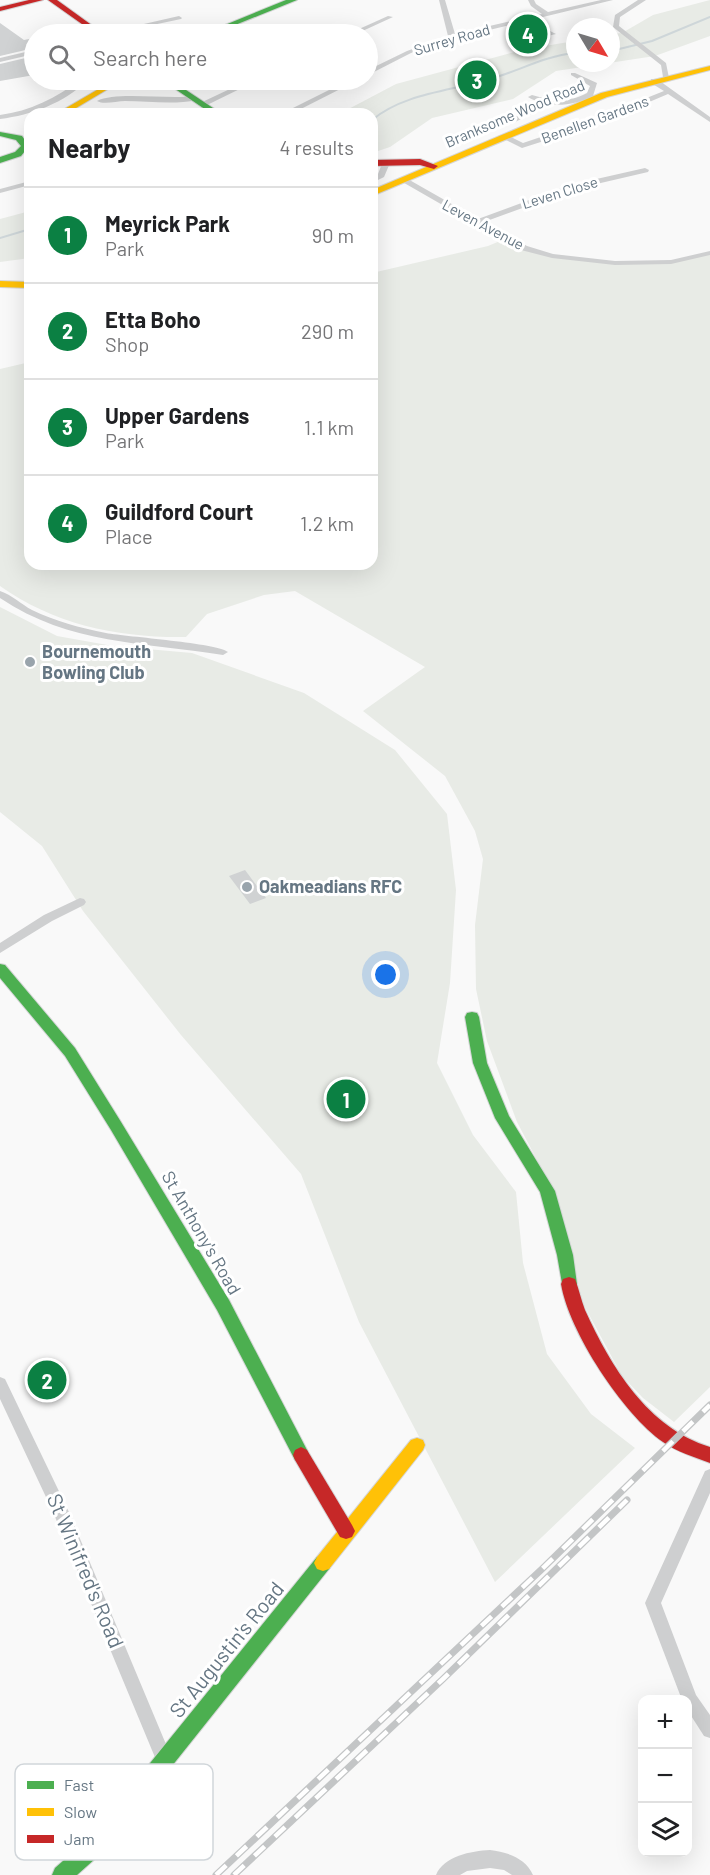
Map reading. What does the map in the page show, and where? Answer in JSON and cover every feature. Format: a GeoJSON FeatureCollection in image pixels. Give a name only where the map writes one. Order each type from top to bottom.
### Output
{"type":"FeatureCollection","features":[{"type":"Feature","properties":{"kind":"main road"},"geometry":{"type":"LineString","coordinates":[[0,9],[39,0]]}},
{"type":"Feature","properties":{"kind":"main road"},"geometry":{"type":"LineString","coordinates":[[52,0],[87,24]]}},
{"type":"Feature","properties":{"kind":"main road"},"geometry":{"type":"LineString","coordinates":[[232,24],[293,0]]}},
{"type":"Feature","properties":{"kind":"main road","name":"Branksome Wood Road"},"geometry":{"type":"LineString","coordinates":[[378,190],[502,136],[604,95],[661,74],[710,68]]}},
{"type":"Feature","properties":{"kind":"main road"},"geometry":{"type":"LineString","coordinates":[[70,108],[101,90]]}},
{"type":"Feature","properties":{"kind":"main road"},"geometry":{"type":"LineString","coordinates":[[181,90],[209,108]]}},
{"type":"Feature","properties":{"kind":"main road"},"geometry":{"type":"LineString","coordinates":[[68,108],[73,106]]}},
{"type":"Feature","properties":{"kind":"main road"},"geometry":{"type":"LineString","coordinates":[[0,133],[24,127]]}},
{"type":"Feature","properties":{"kind":"main road"},"geometry":{"type":"LineString","coordinates":[[0,133],[24,139]]}},
{"type":"Feature","properties":{"kind":"main road"},"geometry":{"type":"LineString","coordinates":[[0,160],[24,150]]}},
{"type":"Feature","properties":{"kind":"main road"},"geometry":{"type":"LineString","coordinates":[[378,163],[420,162],[435,166]]}},
{"type":"Feature","properties":{"kind":"main road"},"geometry":{"type":"LineString","coordinates":[[0,284],[24,285]]}},
{"type":"Feature","properties":{"kind":"main road","name":"St Anthony's Road"},"geometry":{"type":"LineString","coordinates":[[0,969],[70,1052],[117,1126],[223,1305],[294,1443],[346,1531]]}},
{"type":"Feature","properties":{"kind":"main road"},"geometry":{"type":"LineString","coordinates":[[472,1017],[480,1063],[502,1118],[547,1191],[565,1255],[571,1298],[604,1365],[632,1402],[665,1434],[685,1448],[710,1455]]}},
{"type":"Feature","properties":{"kind":"main road","name":"St Augustin's Road"},"geometry":{"type":"LineString","coordinates":[[163,1764],[346,1531],[417,1445]]}},
{"type":"Feature","properties":{"kind":"main road","name":"St Augustin's Road"},"geometry":{"type":"LineString","coordinates":[[62,1875],[79,1860]]}},
{"type":"Feature","properties":{"kind":"street"},"geometry":{"type":"LineString","coordinates":[[442,0],[452,37]]}},
{"type":"Feature","properties":{"kind":"street"},"geometry":{"type":"LineString","coordinates":[[531,0],[533,5],[548,15]]}},
{"type":"Feature","properties":{"kind":"street","name":"Surrey Road"},"geometry":{"type":"LineString","coordinates":[[378,68],[408,52],[452,37],[610,0]]}},
{"type":"Feature","properties":{"kind":"street"},"geometry":{"type":"LineString","coordinates":[[643,0],[617,16],[616,27],[661,74],[668,92],[710,120]]}},
{"type":"Feature","properties":{"kind":"street"},"geometry":{"type":"LineString","coordinates":[[374,24],[390,17]]}},
{"type":"Feature","properties":{"kind":"street"},"geometry":{"type":"LineString","coordinates":[[150,24],[179,18]]}},
{"type":"Feature","properties":{"kind":"street"},"geometry":{"type":"LineString","coordinates":[[0,60],[24,54]]}},
{"type":"Feature","properties":{"kind":"street"},"geometry":{"type":"LineString","coordinates":[[531,97],[550,103],[565,103],[590,94],[594,85],[573,74]]}},
{"type":"Feature","properties":{"kind":"street"},"geometry":{"type":"LineString","coordinates":[[37,108],[67,90]]}},
{"type":"Feature","properties":{"kind":"street"},"geometry":{"type":"LineString","coordinates":[[101,101],[118,97],[177,102],[198,101],[227,90]]}},
{"type":"Feature","properties":{"kind":"street"},"geometry":{"type":"LineString","coordinates":[[297,108],[334,90]]}},
{"type":"Feature","properties":{"kind":"street","name":"Benellen Gardens"},"geometry":{"type":"LineString","coordinates":[[502,136],[518,148],[597,121],[668,92]]}},
{"type":"Feature","properties":{"kind":"street"},"geometry":{"type":"LineString","coordinates":[[512,120],[542,107]]}},
{"type":"Feature","properties":{"kind":"street"},"geometry":{"type":"LineString","coordinates":[[0,117],[24,112]]}},
{"type":"Feature","properties":{"kind":"street"},"geometry":{"type":"LineString","coordinates":[[378,177],[386,163]]}},
{"type":"Feature","properties":{"kind":"street","name":"Leven Close"},"geometry":{"type":"LineString","coordinates":[[477,222],[573,188],[645,170]]}},
{"type":"Feature","properties":{"kind":"street","name":"Leven Avenue"},"geometry":{"type":"LineString","coordinates":[[403,180],[524,248],[586,261],[615,263],[671,262],[710,253]]}},
{"type":"Feature","properties":{"kind":"street"},"geometry":{"type":"LineString","coordinates":[[0,190],[24,184]]}},
{"type":"Feature","properties":{"kind":"street"},"geometry":{"type":"LineString","coordinates":[[0,594],[30,614],[81,632],[223,652]]}},
{"type":"Feature","properties":{"kind":"street"},"geometry":{"type":"LineString","coordinates":[[0,949],[48,918],[80,902]]}},
{"type":"Feature","properties":{"kind":"street","name":"St Winifred's Road"},"geometry":{"type":"LineString","coordinates":[[0,1383],[60,1510],[165,1761]]}},
{"type":"Feature","properties":{"kind":"street"},"geometry":{"type":"LineString","coordinates":[[710,1476],[653,1603],[690,1700],[710,1730]]}},
{"type":"Feature","properties":{"kind":"street"},"geometry":{"type":"LineString","coordinates":[[445,1875],[465,1862],[498,1858],[519,1869],[524,1875]]}},
{"type":"Feature","properties":{"kind":"shaded area"},"geometry":{"type":"Polygon","coordinates":[[[710,0],[710,36],[655,56],[620,62],[620,33],[653,15],[710,0]]]}},
{"type":"Feature","properties":{"kind":"shaded area"},"geometry":{"type":"Polygon","coordinates":[[[566,42],[566,69],[556,71],[513,99],[432,118],[390,147],[378,151],[378,108],[350,108],[396,84],[526,49],[566,42]]]}},
{"type":"Feature","properties":{"kind":"shaded area"},"geometry":{"type":"Polygon","coordinates":[[[24,213],[24,259],[0,262],[0,219],[24,213]]]}},
{"type":"Feature","properties":{"kind":"shaded area"},"geometry":{"type":"Polygon","coordinates":[[[507,238],[524,246],[564,257],[629,263],[669,262],[710,253],[710,1387],[674,1422],[643,1398],[622,1376],[580,1298],[557,1198],[517,1122],[487,1041],[476,989],[475,925],[483,859],[475,831],[445,776],[363,711],[425,667],[295,591],[264,595],[207,614],[186,637],[161,637],[112,632],[65,620],[43,611],[0,586],[0,369],[24,363],[24,570],[378,570],[378,272],[488,246],[507,238]]]}},
{"type":"Feature","properties":{"kind":"shaded area"},"geometry":{"type":"Polygon","coordinates":[[[0,607],[57,636],[113,646],[192,653],[304,693],[395,750],[447,814],[456,890],[450,983],[437,1063],[473,1135],[516,1192],[523,1263],[547,1354],[591,1414],[635,1448],[495,1582],[359,1322],[301,1174],[181,1035],[83,911],[42,846],[0,812],[0,607]]]}},
{"type":"Feature","properties":{"kind":"building"},"geometry":{"type":"Polygon","coordinates":[[[0,23],[24,40],[24,50],[0,56],[0,23]]]}},
{"type":"Feature","properties":{"kind":"building"},"geometry":{"type":"Polygon","coordinates":[[[542,27],[556,34],[535,39],[522,31],[542,27]]]}},
{"type":"Feature","properties":{"kind":"building"},"geometry":{"type":"Polygon","coordinates":[[[24,58],[24,77],[0,81],[0,64],[24,58]]]}},
{"type":"Feature","properties":{"kind":"building","name":"Oakmeadians RFC"},"geometry":{"type":"Polygon","coordinates":[[[245,870],[266,898],[250,904],[229,876],[245,870]]]}},
{"type":"Feature","properties":{"kind":"waterway"},"geometry":{"type":"LineString","coordinates":[[620,49],[652,41],[710,17]]}},
{"type":"Feature","properties":{"kind":"waterway"},"geometry":{"type":"LineString","coordinates":[[378,116],[413,98],[501,76],[542,60],[566,55]]}},
{"type":"Feature","properties":{"kind":"waterway"},"geometry":{"type":"LineString","coordinates":[[0,238],[24,231]]}},
{"type":"Feature","properties":{"kind":"railway"},"geometry":{"type":"LineString","coordinates":[[216,1875],[542,1569],[710,1405]]}},
{"type":"Feature","properties":{"kind":"railway"},"geometry":{"type":"LineString","coordinates":[[234,1875],[443,1679],[627,1500]]}},
{"type":"Feature","properties":{"kind":"traffic: fast"},"geometry":{"type":"LineString","coordinates":[[232,24],[293,0]]}},
{"type":"Feature","properties":{"kind":"traffic: fast"},"geometry":{"type":"LineString","coordinates":[[181,90],[209,108]]}},
{"type":"Feature","properties":{"kind":"traffic: fast"},"geometry":{"type":"LineString","coordinates":[[0,134],[19,138],[24,145]]}},
{"type":"Feature","properties":{"kind":"traffic: fast"},"geometry":{"type":"LineString","coordinates":[[0,160],[18,154],[24,147]]}},
{"type":"Feature","properties":{"kind":"traffic: fast"},"geometry":{"type":"LineString","coordinates":[[0,969],[70,1052],[116,1126],[223,1305],[301,1455]]}},
{"type":"Feature","properties":{"kind":"traffic: fast"},"geometry":{"type":"LineString","coordinates":[[472,1017],[480,1063],[502,1118],[547,1191],[565,1255],[569,1284]]}},
{"type":"Feature","properties":{"kind":"traffic: fast"},"geometry":{"type":"LineString","coordinates":[[161,1764],[323,1563]]}},
{"type":"Feature","properties":{"kind":"traffic: fast"},"geometry":{"type":"LineString","coordinates":[[62,1875],[79,1860]]}},
{"type":"Feature","properties":{"kind":"traffic: slow"},"geometry":{"type":"LineString","coordinates":[[378,190],[604,95],[710,68]]}},
{"type":"Feature","properties":{"kind":"traffic: slow"},"geometry":{"type":"LineString","coordinates":[[70,108],[102,90]]}},
{"type":"Feature","properties":{"kind":"traffic: slow"},"geometry":{"type":"LineString","coordinates":[[0,284],[24,285]]}},
{"type":"Feature","properties":{"kind":"traffic: slow"},"geometry":{"type":"LineString","coordinates":[[323,1563],[417,1445]]}},
{"type":"Feature","properties":{"kind":"traffic: jam"},"geometry":{"type":"LineString","coordinates":[[0,9],[39,0]]}},
{"type":"Feature","properties":{"kind":"traffic: jam"},"geometry":{"type":"LineString","coordinates":[[52,0],[86,24]]}},
{"type":"Feature","properties":{"kind":"traffic: jam"},"geometry":{"type":"LineString","coordinates":[[378,163],[420,162],[434,166]]}},
{"type":"Feature","properties":{"kind":"traffic: jam"},"geometry":{"type":"LineString","coordinates":[[569,1284],[576,1308],[597,1350],[636,1407],[670,1438],[710,1455]]}},
{"type":"Feature","properties":{"kind":"traffic: jam"},"geometry":{"type":"LineString","coordinates":[[301,1455],[346,1531]]}},
{"type":"Feature","properties":{"kind":"place","name":"Guildford Court"},"geometry":{"type":"Point","coordinates":[528,34]}},
{"type":"Feature","properties":{"kind":"place","name":"Upper Gardens"},"geometry":{"type":"Point","coordinates":[477,80]}},
{"type":"Feature","properties":{"kind":"place","name":"Bournemouth Bowling Club"},"geometry":{"type":"Point","coordinates":[30,662]}},
{"type":"Feature","properties":{"kind":"place","name":"Oakmeadians RFC"},"geometry":{"type":"Point","coordinates":[247,887]}},
{"type":"Feature","properties":{"kind":"place","name":"Meyrick Park"},"geometry":{"type":"Point","coordinates":[346,1099]}},
{"type":"Feature","properties":{"kind":"place","name":"Etta Boho"},"geometry":{"type":"Point","coordinates":[47,1380]}}]}
